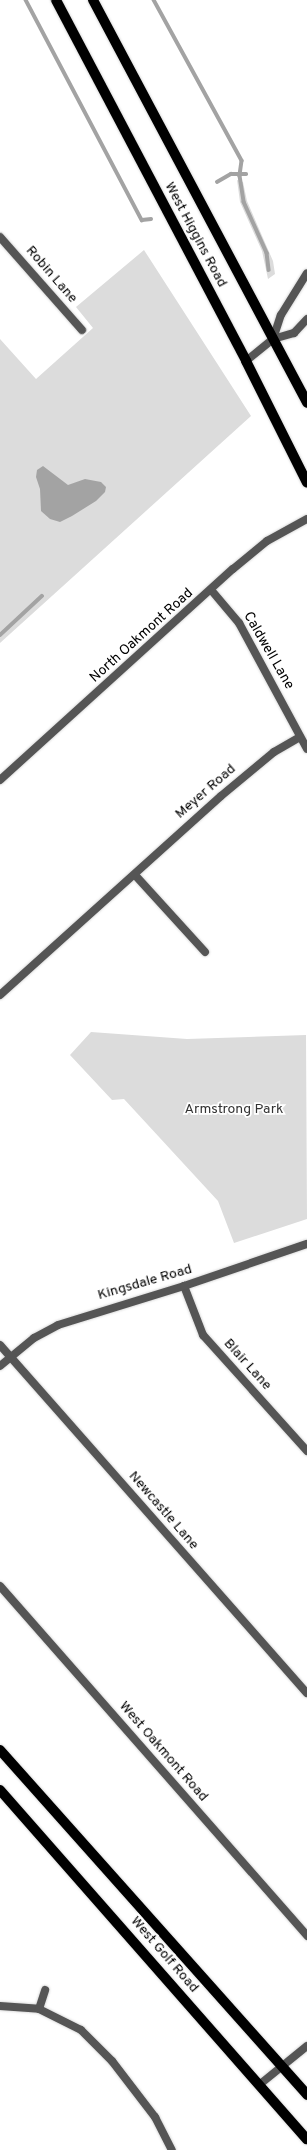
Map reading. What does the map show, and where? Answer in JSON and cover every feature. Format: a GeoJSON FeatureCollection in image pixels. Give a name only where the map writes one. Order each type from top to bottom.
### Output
{"type":"FeatureCollection","features":[{"type":"Feature","properties":{"kind":"main road","name":"West Higgins Road"},"geometry":{"type":"LineString","coordinates":[[56,0],[246,361],[307,483]]}},
{"type":"Feature","properties":{"kind":"main road","name":"West Higgins Road"},"geometry":{"type":"LineString","coordinates":[[93,0],[307,403]]}},
{"type":"Feature","properties":{"kind":"main road","name":"West Golf Road"},"geometry":{"type":"LineString","coordinates":[[0,1750],[307,2095]]}},
{"type":"Feature","properties":{"kind":"main road","name":"West Golf Road"},"geometry":{"type":"LineString","coordinates":[[0,1790],[307,2139]]}},
{"type":"Feature","properties":{"kind":"street","name":"Robin Lane"},"geometry":{"type":"LineString","coordinates":[[0,237],[82,330]]}},
{"type":"Feature","properties":{"kind":"street"},"geometry":{"type":"LineString","coordinates":[[273,339],[281,315],[307,273]]}},
{"type":"Feature","properties":{"kind":"street"},"geometry":{"type":"LineString","coordinates":[[246,361],[273,339],[294,333],[307,319]]}},
{"type":"Feature","properties":{"kind":"street","name":"North Oakmont Road"},"geometry":{"type":"LineString","coordinates":[[0,780],[212,591],[233,569],[267,541],[307,519]]}},
{"type":"Feature","properties":{"kind":"street","name":"Caldwell Lane"},"geometry":{"type":"LineString","coordinates":[[212,591],[239,623],[307,749]]}},
{"type":"Feature","properties":{"kind":"street","name":"Meyer Road"},"geometry":{"type":"LineString","coordinates":[[0,995],[221,796],[274,752],[300,737]]}},
{"type":"Feature","properties":{"kind":"street"},"geometry":{"type":"LineString","coordinates":[[135,875],[206,952]]}},
{"type":"Feature","properties":{"kind":"street","name":"Kingsdale Road"},"geometry":{"type":"LineString","coordinates":[[0,1366],[34,1338],[58,1325],[184,1286],[307,1244]]}},
{"type":"Feature","properties":{"kind":"street","name":"Blair Lane"},"geometry":{"type":"LineString","coordinates":[[184,1286],[203,1335],[307,1451]]}},
{"type":"Feature","properties":{"kind":"street","name":"Newcastle Lane"},"geometry":{"type":"LineString","coordinates":[[0,1346],[307,1693]]}},
{"type":"Feature","properties":{"kind":"street","name":"West Oakmont Road"},"geometry":{"type":"LineString","coordinates":[[0,1586],[307,1936]]}},
{"type":"Feature","properties":{"kind":"street"},"geometry":{"type":"LineString","coordinates":[[38,2009],[45,1990]]}},
{"type":"Feature","properties":{"kind":"street"},"geometry":{"type":"LineString","coordinates":[[0,2006],[38,2009],[82,2030],[112,2061],[155,2117],[172,2150]]}},
{"type":"Feature","properties":{"kind":"street"},"geometry":{"type":"LineString","coordinates":[[259,2085],[307,2046]]}},
{"type":"Feature","properties":{"kind":"green space"},"geometry":{"type":"Polygon","coordinates":[[[237,180],[243,182],[247,201],[273,261],[275,274],[268,279],[262,251],[240,202],[237,180]]]}},
{"type":"Feature","properties":{"kind":"green space"},"geometry":{"type":"Polygon","coordinates":[[[144,250],[251,416],[0,643],[0,339],[36,379],[93,328],[76,307],[144,250]]]}},
{"type":"Feature","properties":{"kind":"green space","name":"Armstrong Park"},"geometry":{"type":"Polygon","coordinates":[[[91,1032],[187,1039],[306,1035],[307,1219],[234,1243],[218,1201],[124,1099],[112,1100],[70,1055],[91,1032]]]}},
{"type":"Feature","properties":{"kind":"shaded area"},"geometry":{"type":"Polygon","coordinates":[[[43,466],[68,485],[85,479],[101,482],[106,487],[105,492],[96,501],[60,522],[50,519],[41,511],[40,489],[36,477],[37,470],[43,466]]]}},
{"type":"Feature","properties":{"kind":"waterway"},"geometry":{"type":"LineString","coordinates":[[26,0],[142,220],[151,219]]}},
{"type":"Feature","properties":{"kind":"waterway"},"geometry":{"type":"LineString","coordinates":[[154,0],[242,161],[240,176],[244,202],[267,253],[269,270]]}},
{"type":"Feature","properties":{"kind":"waterway"},"geometry":{"type":"LineString","coordinates":[[217,182],[231,174],[246,174]]}},
{"type":"Feature","properties":{"kind":"waterway"},"geometry":{"type":"LineString","coordinates":[[0,635],[42,596]]}}]}
